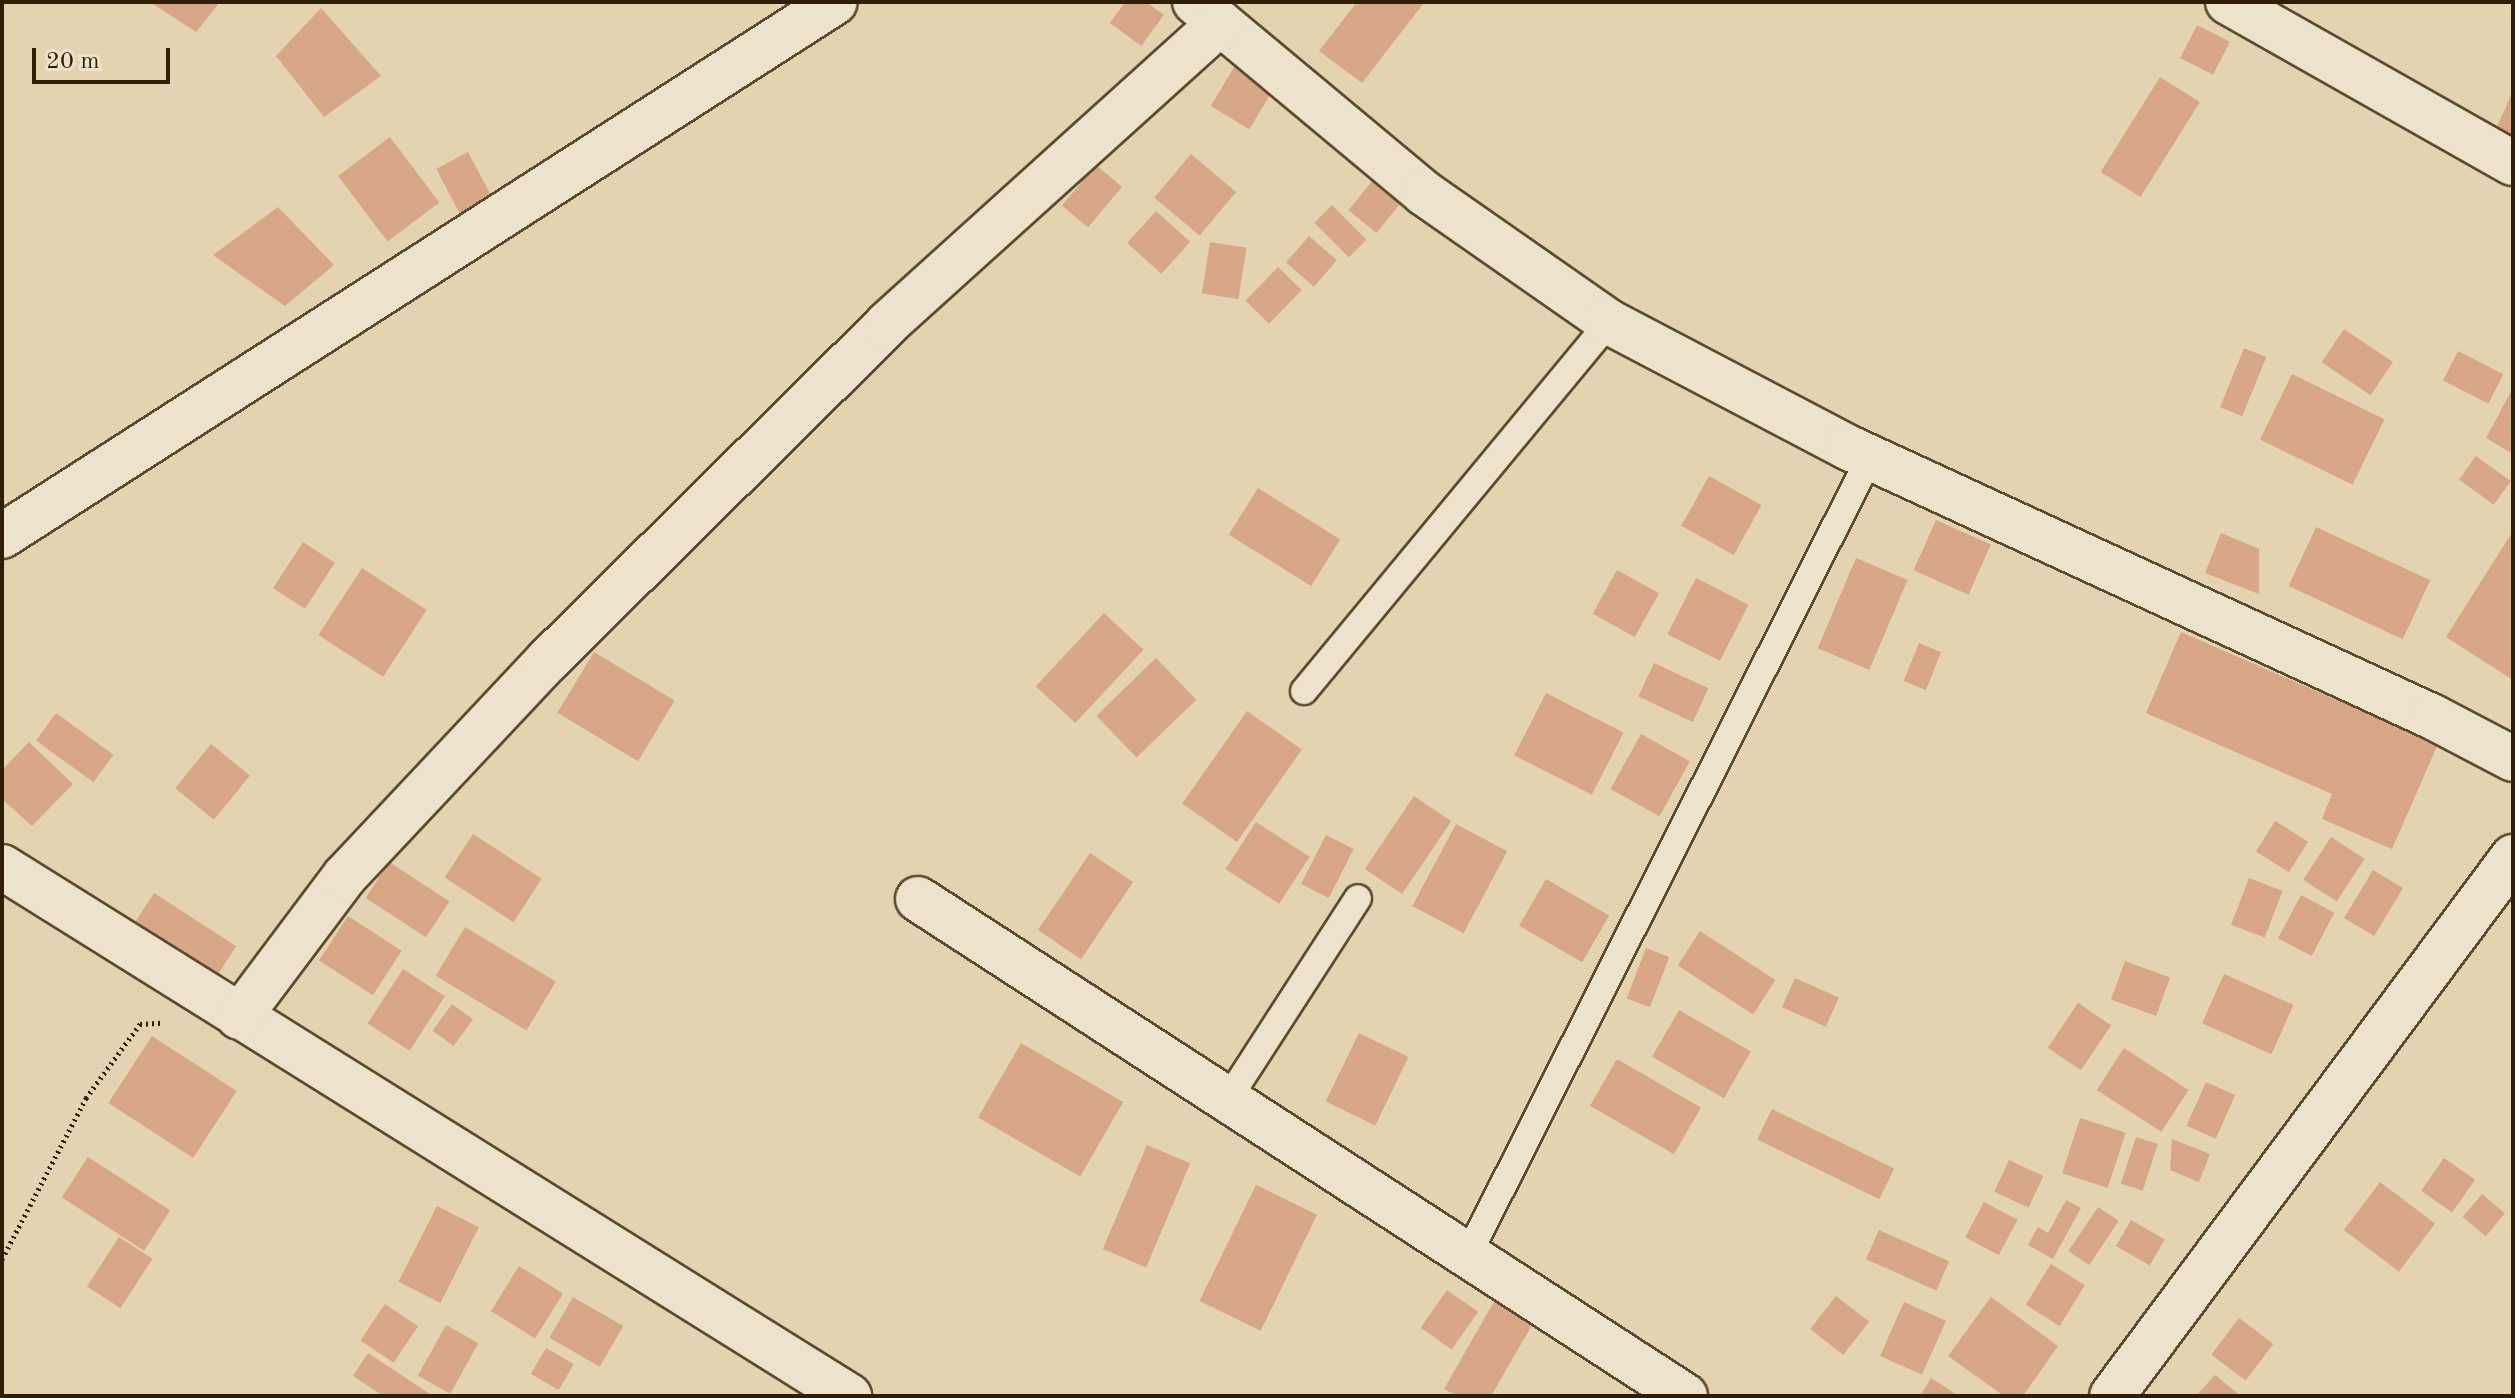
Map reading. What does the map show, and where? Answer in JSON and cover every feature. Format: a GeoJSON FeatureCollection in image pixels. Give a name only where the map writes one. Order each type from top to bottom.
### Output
{"type":"FeatureCollection","features":[{"type":"Feature","properties":{"kind":"street"},"geometry":{"type":"LineString","coordinates":[[2,536],[835,2]]}},
{"type":"Feature","properties":{"kind":"street"},"geometry":{"type":"LineString","coordinates":[[2228,2],[2513,163]]}},
{"type":"Feature","properties":{"kind":"street"},"geometry":{"type":"LineString","coordinates":[[239,1017],[345,876],[548,660],[1207,13],[1424,193],[1609,322],[1870,457],[2513,759]]}},
{"type":"Feature","properties":{"kind":"street"},"geometry":{"type":"LineString","coordinates":[[2112,1396],[2513,857]]}},
{"type":"Feature","properties":{"kind":"street"},"geometry":{"type":"LineString","coordinates":[[2,867],[849,1396]]}},
{"type":"Feature","properties":{"kind":"street"},"geometry":{"type":"LineString","coordinates":[[918,899],[1685,1396]]}},
{"type":"Feature","properties":{"kind":"lane"},"geometry":{"type":"LineString","coordinates":[[1304,691],[1609,322]]}},
{"type":"Feature","properties":{"kind":"lane"},"geometry":{"type":"LineString","coordinates":[[1468,1255],[1870,457]]}},
{"type":"Feature","properties":{"kind":"lane"},"geometry":{"type":"LineString","coordinates":[[1228,1099],[1358,898]]}},
{"type":"Feature","properties":{"kind":"path"},"geometry":{"type":"LineString","coordinates":[[2,1259],[86,1098],[140,1024],[168,1022]]}},
{"type":"Feature","properties":{"kind":"building"},"geometry":{"type":"Polygon","coordinates":[[[150,2],[220,2],[196,32],[150,2]]]}},
{"type":"Feature","properties":{"kind":"building"},"geometry":{"type":"Polygon","coordinates":[[[1125,2],[1146,2],[1164,15],[1141,46],[1110,23],[1125,2]]]}},
{"type":"Feature","properties":{"kind":"building"},"geometry":{"type":"Polygon","coordinates":[[[1357,2],[1423,4],[1362,83],[1319,51],[1357,2]]]}},
{"type":"Feature","properties":{"kind":"building"},"geometry":{"type":"Polygon","coordinates":[[[321,8],[381,76],[324,117],[276,56],[321,8]]]}},
{"type":"Feature","properties":{"kind":"building"},"geometry":{"type":"Polygon","coordinates":[[[2197,25],[2230,42],[2213,75],[2180,58],[2197,25]]]}},
{"type":"Feature","properties":{"kind":"building"},"geometry":{"type":"Polygon","coordinates":[[[1236,64],[1275,87],[1249,129],[1211,106],[1236,64]]]}},
{"type":"Feature","properties":{"kind":"building"},"geometry":{"type":"Polygon","coordinates":[[[2160,77],[2200,102],[2141,197],[2101,172],[2160,77]]]}},
{"type":"Feature","properties":{"kind":"building"},"geometry":{"type":"Polygon","coordinates":[[[2513,91],[2513,139],[2495,131],[2513,91]]]}},
{"type":"Feature","properties":{"kind":"building"},"geometry":{"type":"Polygon","coordinates":[[[390,137],[439,202],[387,242],[338,176],[390,137]]]}},
{"type":"Feature","properties":{"kind":"building"},"geometry":{"type":"Polygon","coordinates":[[[468,152],[492,197],[460,214],[436,169],[468,152]]]}},
{"type":"Feature","properties":{"kind":"building"},"geometry":{"type":"Polygon","coordinates":[[[1191,154],[1236,192],[1200,236],[1154,198],[1191,154]]]}},
{"type":"Feature","properties":{"kind":"building"},"geometry":{"type":"Polygon","coordinates":[[[1096,165],[1122,187],[1088,227],[1062,206],[1096,165]]]}},
{"type":"Feature","properties":{"kind":"building"},"geometry":{"type":"Polygon","coordinates":[[[1373,180],[1401,203],[1376,233],[1348,210],[1373,180]]]}},
{"type":"Feature","properties":{"kind":"building"},"geometry":{"type":"Polygon","coordinates":[[[1332,205],[1367,240],[1349,257],[1314,223],[1332,205]]]}},
{"type":"Feature","properties":{"kind":"building"},"geometry":{"type":"Polygon","coordinates":[[[278,207],[334,265],[285,306],[213,255],[278,207]]]}},
{"type":"Feature","properties":{"kind":"building"},"geometry":{"type":"Polygon","coordinates":[[[1156,211],[1190,242],[1161,274],[1127,243],[1156,211]]]}},
{"type":"Feature","properties":{"kind":"building"},"geometry":{"type":"Polygon","coordinates":[[[1309,236],[1337,260],[1314,287],[1286,262],[1309,236]]]}},
{"type":"Feature","properties":{"kind":"building"},"geometry":{"type":"Polygon","coordinates":[[[1210,242],[1247,248],[1238,299],[1202,293],[1210,242]]]}},
{"type":"Feature","properties":{"kind":"building"},"geometry":{"type":"Polygon","coordinates":[[[1278,267],[1302,290],[1269,324],[1245,301],[1278,267]]]}},
{"type":"Feature","properties":{"kind":"building"},"geometry":{"type":"Polygon","coordinates":[[[2344,329],[2393,362],[2371,395],[2322,362],[2344,329]]]}},
{"type":"Feature","properties":{"kind":"building"},"geometry":{"type":"Polygon","coordinates":[[[2244,348],[2266,357],[2242,416],[2220,407],[2244,348]]]}},
{"type":"Feature","properties":{"kind":"building"},"geometry":{"type":"Polygon","coordinates":[[[2458,351],[2503,374],[2488,404],[2443,380],[2458,351]]]}},
{"type":"Feature","properties":{"kind":"building"},"geometry":{"type":"Polygon","coordinates":[[[2292,374],[2385,419],[2353,485],[2260,440],[2292,374]]]}},
{"type":"Feature","properties":{"kind":"building"},"geometry":{"type":"Polygon","coordinates":[[[2513,388],[2513,454],[2486,438],[2513,388]]]}},
{"type":"Feature","properties":{"kind":"building"},"geometry":{"type":"Polygon","coordinates":[[[2476,456],[2511,481],[2494,505],[2459,479],[2476,456]]]}},
{"type":"Feature","properties":{"kind":"building"},"geometry":{"type":"Polygon","coordinates":[[[1709,476],[1761,505],[1734,555],[1681,526],[1709,476]]]}},
{"type":"Feature","properties":{"kind":"building"},"geometry":{"type":"Polygon","coordinates":[[[1258,488],[1340,539],[1311,586],[1229,535],[1258,488]]]}},
{"type":"Feature","properties":{"kind":"building"},"geometry":{"type":"Polygon","coordinates":[[[1936,520],[1991,544],[1968,595],[1914,570],[1936,520]]]}},
{"type":"Feature","properties":{"kind":"building"},"geometry":{"type":"Polygon","coordinates":[[[2316,527],[2430,580],[2403,639],[2289,586],[2316,527]]]}},
{"type":"Feature","properties":{"kind":"building"},"geometry":{"type":"Polygon","coordinates":[[[2513,531],[2513,680],[2446,637],[2513,531]]]}},
{"type":"Feature","properties":{"kind":"building"},"geometry":{"type":"Polygon","coordinates":[[[2221,533],[2259,549],[2259,594],[2205,573],[2221,533]]]}},
{"type":"Feature","properties":{"kind":"building"},"geometry":{"type":"Polygon","coordinates":[[[303,542],[335,563],[305,609],[273,588],[303,542]]]}},
{"type":"Feature","properties":{"kind":"building"},"geometry":{"type":"Polygon","coordinates":[[[1856,558],[1908,580],[1869,670],[1818,648],[1856,558]]]}},
{"type":"Feature","properties":{"kind":"building"},"geometry":{"type":"Polygon","coordinates":[[[362,568],[427,610],[383,677],[318,635],[362,568]]]}},
{"type":"Feature","properties":{"kind":"building"},"geometry":{"type":"Polygon","coordinates":[[[1617,570],[1659,593],[1635,637],[1593,614],[1617,570]]]}},
{"type":"Feature","properties":{"kind":"building"},"geometry":{"type":"Polygon","coordinates":[[[1696,578],[1749,605],[1720,661],[1667,634],[1696,578]]]}},
{"type":"Feature","properties":{"kind":"building"},"geometry":{"type":"Polygon","coordinates":[[[1104,613],[1143,650],[1075,723],[1036,686],[1104,613]]]}},
{"type":"Feature","properties":{"kind":"building"},"geometry":{"type":"Polygon","coordinates":[[[2181,632],[2438,744],[2392,849],[2322,819],[2332,794],[2146,713],[2181,632]]]}},
{"type":"Feature","properties":{"kind":"building"},"geometry":{"type":"Polygon","coordinates":[[[1919,643],[1941,652],[1926,690],[1904,681],[1919,643]]]}},
{"type":"Feature","properties":{"kind":"building"},"geometry":{"type":"Polygon","coordinates":[[[594,652],[675,700],[638,761],[557,713],[594,652]]]}},
{"type":"Feature","properties":{"kind":"building"},"geometry":{"type":"Polygon","coordinates":[[[1156,658],[1196,700],[1137,757],[1096,716],[1156,658]]]}},
{"type":"Feature","properties":{"kind":"building"},"geometry":{"type":"Polygon","coordinates":[[[1654,663],[1708,688],[1693,722],[1638,697],[1654,663]]]}},
{"type":"Feature","properties":{"kind":"building"},"geometry":{"type":"Polygon","coordinates":[[[1546,693],[1624,732],[1592,795],[1514,755],[1546,693]]]}},
{"type":"Feature","properties":{"kind":"building"},"geometry":{"type":"Polygon","coordinates":[[[1247,711],[1302,749],[1237,842],[1182,804],[1247,711]]]}},
{"type":"Feature","properties":{"kind":"building"},"geometry":{"type":"Polygon","coordinates":[[[56,713],[113,755],[93,782],[36,741],[56,713]]]}},
{"type":"Feature","properties":{"kind":"building"},"geometry":{"type":"Polygon","coordinates":[[[1641,734],[1690,761],[1659,816],[1610,789],[1641,734]]]}},
{"type":"Feature","properties":{"kind":"building"},"geometry":{"type":"Polygon","coordinates":[[[29,742],[73,784],[32,826],[2,799],[2,770],[29,742]]]}},
{"type":"Feature","properties":{"kind":"building"},"geometry":{"type":"Polygon","coordinates":[[[211,744],[250,775],[214,820],[175,788],[211,744]]]}},
{"type":"Feature","properties":{"kind":"building"},"geometry":{"type":"Polygon","coordinates":[[[1414,796],[1451,821],[1402,894],[1365,869],[1414,796]]]}},
{"type":"Feature","properties":{"kind":"building"},"geometry":{"type":"Polygon","coordinates":[[[2275,821],[2308,842],[2289,872],[2256,852],[2275,821]]]}},
{"type":"Feature","properties":{"kind":"building"},"geometry":{"type":"Polygon","coordinates":[[[1256,822],[1310,857],[1279,904],[1226,869],[1256,822]]]}},
{"type":"Feature","properties":{"kind":"building"},"geometry":{"type":"Polygon","coordinates":[[[1456,824],[1507,851],[1464,933],[1412,906],[1456,824]]]}},
{"type":"Feature","properties":{"kind":"building"},"geometry":{"type":"Polygon","coordinates":[[[473,834],[542,879],[513,922],[445,878],[473,834]]]}},
{"type":"Feature","properties":{"kind":"building"},"geometry":{"type":"Polygon","coordinates":[[[1326,835],[1354,849],[1329,898],[1301,884],[1326,835]]]}},
{"type":"Feature","properties":{"kind":"building"},"geometry":{"type":"Polygon","coordinates":[[[2331,837],[2365,859],[2337,902],[2303,880],[2331,837]]]}},
{"type":"Feature","properties":{"kind":"building"},"geometry":{"type":"Polygon","coordinates":[[[1090,853],[1133,882],[1081,959],[1038,930],[1090,853]]]}},
{"type":"Feature","properties":{"kind":"building"},"geometry":{"type":"Polygon","coordinates":[[[389,862],[449,901],[426,937],[366,898],[389,862]]]}},
{"type":"Feature","properties":{"kind":"building"},"geometry":{"type":"Polygon","coordinates":[[[2373,870],[2403,888],[2374,936],[2344,918],[2373,870]]]}},
{"type":"Feature","properties":{"kind":"building"},"geometry":{"type":"Polygon","coordinates":[[[2249,878],[2283,891],[2265,938],[2231,925],[2249,878]]]}},
{"type":"Feature","properties":{"kind":"building"},"geometry":{"type":"Polygon","coordinates":[[[1546,879],[1609,916],[1582,962],[1519,926],[1546,879]]]}},
{"type":"Feature","properties":{"kind":"building"},"geometry":{"type":"Polygon","coordinates":[[[154,893],[236,946],[198,1005],[116,952],[154,893]]]}},
{"type":"Feature","properties":{"kind":"building"},"geometry":{"type":"Polygon","coordinates":[[[2301,895],[2335,913],[2312,956],[2278,938],[2301,895]]]}},
{"type":"Feature","properties":{"kind":"building"},"geometry":{"type":"Polygon","coordinates":[[[348,916],[402,951],[373,995],[319,960],[348,916]]]}},
{"type":"Feature","properties":{"kind":"building"},"geometry":{"type":"Polygon","coordinates":[[[465,927],[556,982],[527,1030],[436,976],[465,927]]]}},
{"type":"Feature","properties":{"kind":"building"},"geometry":{"type":"Polygon","coordinates":[[[1700,931],[1775,980],[1753,1014],[1678,965],[1700,931]]]}},
{"type":"Feature","properties":{"kind":"building"},"geometry":{"type":"Polygon","coordinates":[[[1646,948],[1669,957],[1650,1007],[1627,998],[1646,948]]]}},
{"type":"Feature","properties":{"kind":"building"},"geometry":{"type":"Polygon","coordinates":[[[2125,961],[2170,977],[2156,1016],[2111,1000],[2125,961]]]}},
{"type":"Feature","properties":{"kind":"building"},"geometry":{"type":"Polygon","coordinates":[[[403,969],[445,996],[410,1051],[368,1024],[403,969]]]}},
{"type":"Feature","properties":{"kind":"building"},"geometry":{"type":"Polygon","coordinates":[[[2224,974],[2293,1005],[2271,1054],[2202,1023],[2224,974]]]}},
{"type":"Feature","properties":{"kind":"building"},"geometry":{"type":"Polygon","coordinates":[[[1795,978],[1839,998],[1826,1027],[1782,1007],[1795,978]]]}},
{"type":"Feature","properties":{"kind":"building"},"geometry":{"type":"Polygon","coordinates":[[[2078,1003],[2111,1025],[2081,1070],[2048,1048],[2078,1003]]]}},
{"type":"Feature","properties":{"kind":"building"},"geometry":{"type":"Polygon","coordinates":[[[452,1004],[473,1019],[454,1046],[433,1031],[452,1004]]]}},
{"type":"Feature","properties":{"kind":"building"},"geometry":{"type":"Polygon","coordinates":[[[1679,1010],[1751,1052],[1724,1098],[1652,1057],[1679,1010]]]}},
{"type":"Feature","properties":{"kind":"building"},"geometry":{"type":"Polygon","coordinates":[[[1359,1033],[1408,1057],[1375,1125],[1326,1101],[1359,1033]]]}},
{"type":"Feature","properties":{"kind":"building"},"geometry":{"type":"Polygon","coordinates":[[[152,1036],[237,1091],[193,1158],[108,1103],[152,1036]]]}},
{"type":"Feature","properties":{"kind":"building"},"geometry":{"type":"Polygon","coordinates":[[[1021,1043],[1123,1102],[1080,1176],[978,1117],[1021,1043]]]}},
{"type":"Feature","properties":{"kind":"building"},"geometry":{"type":"Polygon","coordinates":[[[2124,1048],[2189,1090],[2161,1132],[2097,1090],[2124,1048]]]}},
{"type":"Feature","properties":{"kind":"building"},"geometry":{"type":"Polygon","coordinates":[[[1617,1059],[1701,1108],[1674,1154],[1590,1106],[1617,1059]]]}},
{"type":"Feature","properties":{"kind":"building"},"geometry":{"type":"Polygon","coordinates":[[[2206,1082],[2235,1095],[2216,1139],[2186,1126],[2206,1082]]]}},
{"type":"Feature","properties":{"kind":"building"},"geometry":{"type":"Polygon","coordinates":[[[1772,1109],[1894,1169],[1879,1199],[1757,1140],[1772,1109]]]}},
{"type":"Feature","properties":{"kind":"building"},"geometry":{"type":"Polygon","coordinates":[[[2080,1118],[2126,1133],[2108,1188],[2062,1173],[2080,1118]]]}},
{"type":"Feature","properties":{"kind":"building"},"geometry":{"type":"Polygon","coordinates":[[[2136,1137],[2158,1144],[2143,1191],[2121,1184],[2136,1137]]]}},
{"type":"Feature","properties":{"kind":"building"},"geometry":{"type":"Polygon","coordinates":[[[2172,1139],[2210,1154],[2199,1182],[2170,1170],[2172,1139]]]}},
{"type":"Feature","properties":{"kind":"building"},"geometry":{"type":"Polygon","coordinates":[[[1147,1145],[1190,1163],[1146,1267],[1103,1249],[1147,1145]]]}},
{"type":"Feature","properties":{"kind":"building"},"geometry":{"type":"Polygon","coordinates":[[[88,1157],[170,1210],[144,1251],[62,1197],[88,1157]]]}},
{"type":"Feature","properties":{"kind":"building"},"geometry":{"type":"Polygon","coordinates":[[[2444,1158],[2475,1180],[2452,1213],[2421,1191],[2444,1158]]]}},
{"type":"Feature","properties":{"kind":"building"},"geometry":{"type":"Polygon","coordinates":[[[2009,1160],[2043,1176],[2029,1208],[1994,1192],[2009,1160]]]}},
{"type":"Feature","properties":{"kind":"building"},"geometry":{"type":"Polygon","coordinates":[[[2380,1182],[2435,1224],[2399,1271],[2344,1230],[2380,1182]]]}},
{"type":"Feature","properties":{"kind":"building"},"geometry":{"type":"Polygon","coordinates":[[[1256,1185],[1317,1215],[1261,1331],[1199,1301],[1256,1185]]]}},
{"type":"Feature","properties":{"kind":"building"},"geometry":{"type":"Polygon","coordinates":[[[2482,1194],[2505,1213],[2486,1236],[2463,1217],[2482,1194]]]}},
{"type":"Feature","properties":{"kind":"building"},"geometry":{"type":"Polygon","coordinates":[[[2066,1200],[2081,1208],[2053,1259],[2028,1245],[2038,1227],[2048,1233],[2066,1200]]]}},
{"type":"Feature","properties":{"kind":"building"},"geometry":{"type":"Polygon","coordinates":[[[1984,1202],[2018,1220],[1999,1255],[1965,1237],[1984,1202]]]}},
{"type":"Feature","properties":{"kind":"building"},"geometry":{"type":"Polygon","coordinates":[[[437,1206],[479,1227],[440,1303],[398,1282],[437,1206]]]}},
{"type":"Feature","properties":{"kind":"building"},"geometry":{"type":"Polygon","coordinates":[[[2098,1207],[2119,1221],[2089,1265],[2068,1251],[2098,1207]]]}},
{"type":"Feature","properties":{"kind":"building"},"geometry":{"type":"Polygon","coordinates":[[[2131,1220],[2165,1240],[2150,1265],[2116,1246],[2131,1220]]]}},
{"type":"Feature","properties":{"kind":"building"},"geometry":{"type":"Polygon","coordinates":[[[1879,1230],[1949,1261],[1936,1291],[1866,1259],[1879,1230]]]}},
{"type":"Feature","properties":{"kind":"building"},"geometry":{"type":"Polygon","coordinates":[[[119,1237],[153,1259],[120,1308],[87,1286],[119,1237]]]}},
{"type":"Feature","properties":{"kind":"building"},"geometry":{"type":"Polygon","coordinates":[[[2051,1264],[2085,1285],[2059,1326],[2026,1305],[2051,1264]]]}},
{"type":"Feature","properties":{"kind":"building"},"geometry":{"type":"Polygon","coordinates":[[[519,1266],[563,1294],[535,1339],[491,1311],[519,1266]]]}},
{"type":"Feature","properties":{"kind":"building"},"geometry":{"type":"Polygon","coordinates":[[[1447,1290],[1478,1312],[1452,1349],[1421,1328],[1447,1290]]]}},
{"type":"Feature","properties":{"kind":"building"},"geometry":{"type":"Polygon","coordinates":[[[1500,1291],[1539,1313],[1491,1396],[1457,1396],[1444,1389],[1500,1291]]]}},
{"type":"Feature","properties":{"kind":"building"},"geometry":{"type":"Polygon","coordinates":[[[1836,1296],[1869,1322],[1843,1355],[1810,1329],[1836,1296]]]}},
{"type":"Feature","properties":{"kind":"building"},"geometry":{"type":"Polygon","coordinates":[[[573,1297],[623,1326],[600,1367],[550,1338],[573,1297]]]}},
{"type":"Feature","properties":{"kind":"building"},"geometry":{"type":"Polygon","coordinates":[[[1991,1297],[2058,1346],[2023,1396],[2004,1396],[1948,1356],[1991,1297]]]}},
{"type":"Feature","properties":{"kind":"building"},"geometry":{"type":"Polygon","coordinates":[[[1904,1302],[1946,1321],[1922,1375],[1880,1356],[1904,1302]]]}},
{"type":"Feature","properties":{"kind":"building"},"geometry":{"type":"Polygon","coordinates":[[[385,1304],[418,1326],[394,1363],[360,1340],[385,1304]]]}},
{"type":"Feature","properties":{"kind":"building"},"geometry":{"type":"Polygon","coordinates":[[[2239,1318],[2273,1344],[2246,1381],[2211,1355],[2239,1318]]]}},
{"type":"Feature","properties":{"kind":"building"},"geometry":{"type":"Polygon","coordinates":[[[446,1325],[478,1343],[450,1394],[418,1376],[446,1325]]]}},
{"type":"Feature","properties":{"kind":"building"},"geometry":{"type":"Polygon","coordinates":[[[546,1348],[574,1364],[559,1390],[531,1374],[546,1348]]]}},
{"type":"Feature","properties":{"kind":"building"},"geometry":{"type":"Polygon","coordinates":[[[368,1353],[433,1396],[383,1396],[353,1376],[368,1353]]]}},
{"type":"Feature","properties":{"kind":"building"},"geometry":{"type":"Polygon","coordinates":[[[2215,1375],[2241,1396],[2196,1396],[2215,1375]]]}},
{"type":"Feature","properties":{"kind":"building"},"geometry":{"type":"Polygon","coordinates":[[[1931,1378],[1959,1396],[1920,1396],[1931,1378]]]}}]}
